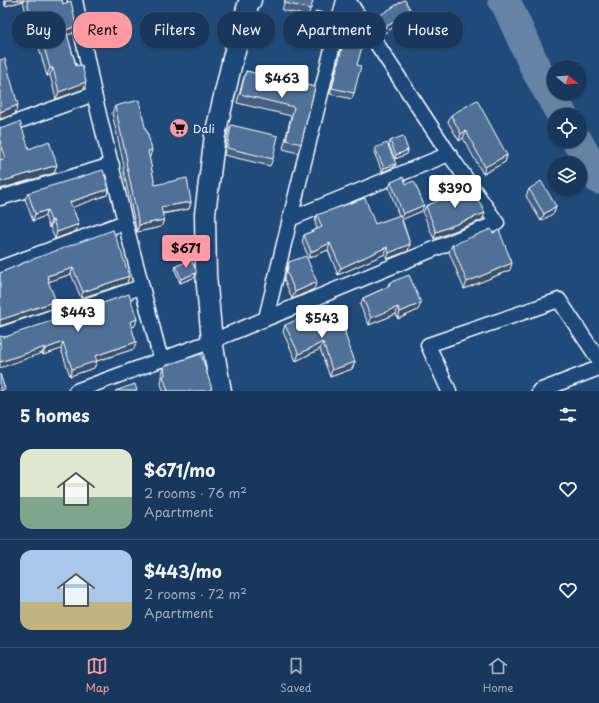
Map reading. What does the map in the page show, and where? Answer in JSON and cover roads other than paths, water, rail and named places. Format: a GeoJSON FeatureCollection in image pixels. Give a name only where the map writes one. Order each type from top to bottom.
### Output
{"type":"FeatureCollection","features":[{"type":"Feature","properties":{"kind":"main road"},"geometry":{"type":"LineString","coordinates":[[221,391],[212,341],[206,275],[205,214],[214,134],[232,58],[248,5],[251,0]]}},
{"type":"Feature","properties":{"kind":"street"},"geometry":{"type":"LineString","coordinates":[[75,0],[94,94],[141,287],[161,360]]}},
{"type":"Feature","properties":{"kind":"street"},"geometry":{"type":"LineString","coordinates":[[266,318],[344,0]]}},
{"type":"Feature","properties":{"kind":"street"},"geometry":{"type":"LineString","coordinates":[[76,391],[212,341],[497,223],[348,0]]}},
{"type":"Feature","properties":{"kind":"street"},"geometry":{"type":"LineString","coordinates":[[0,128],[94,94]]}},
{"type":"Feature","properties":{"kind":"street"},"geometry":{"type":"LineString","coordinates":[[290,219],[450,154]]}},
{"type":"Feature","properties":{"kind":"street"},"geometry":{"type":"LineString","coordinates":[[0,198],[112,165]]}},
{"type":"Feature","properties":{"kind":"street"},"geometry":{"type":"LineString","coordinates":[[0,268],[125,222]]}},
{"type":"Feature","properties":{"kind":"street"},"geometry":{"type":"LineString","coordinates":[[0,335],[141,287]]}},
{"type":"Feature","properties":{"kind":"street"},"geometry":{"type":"LineString","coordinates":[[449,391],[428,345],[559,300],[599,360]]}},
{"type":"Feature","properties":{"kind":"street"},"geometry":{"type":"LineString","coordinates":[[540,391],[599,368]]}},
{"type":"Feature","properties":{"kind":"waterway"},"geometry":{"type":"LineString","coordinates":[[503,0],[506,3],[536,69],[558,108]]}},
{"type":"Feature","properties":{"kind":"waterway"},"geometry":{"type":"LineString","coordinates":[[581,148],[599,179]]}},
{"type":"Feature","properties":{"kind":"place","name":"Dali"},"geometry":{"type":"Point","coordinates":[179,128]}}]}
